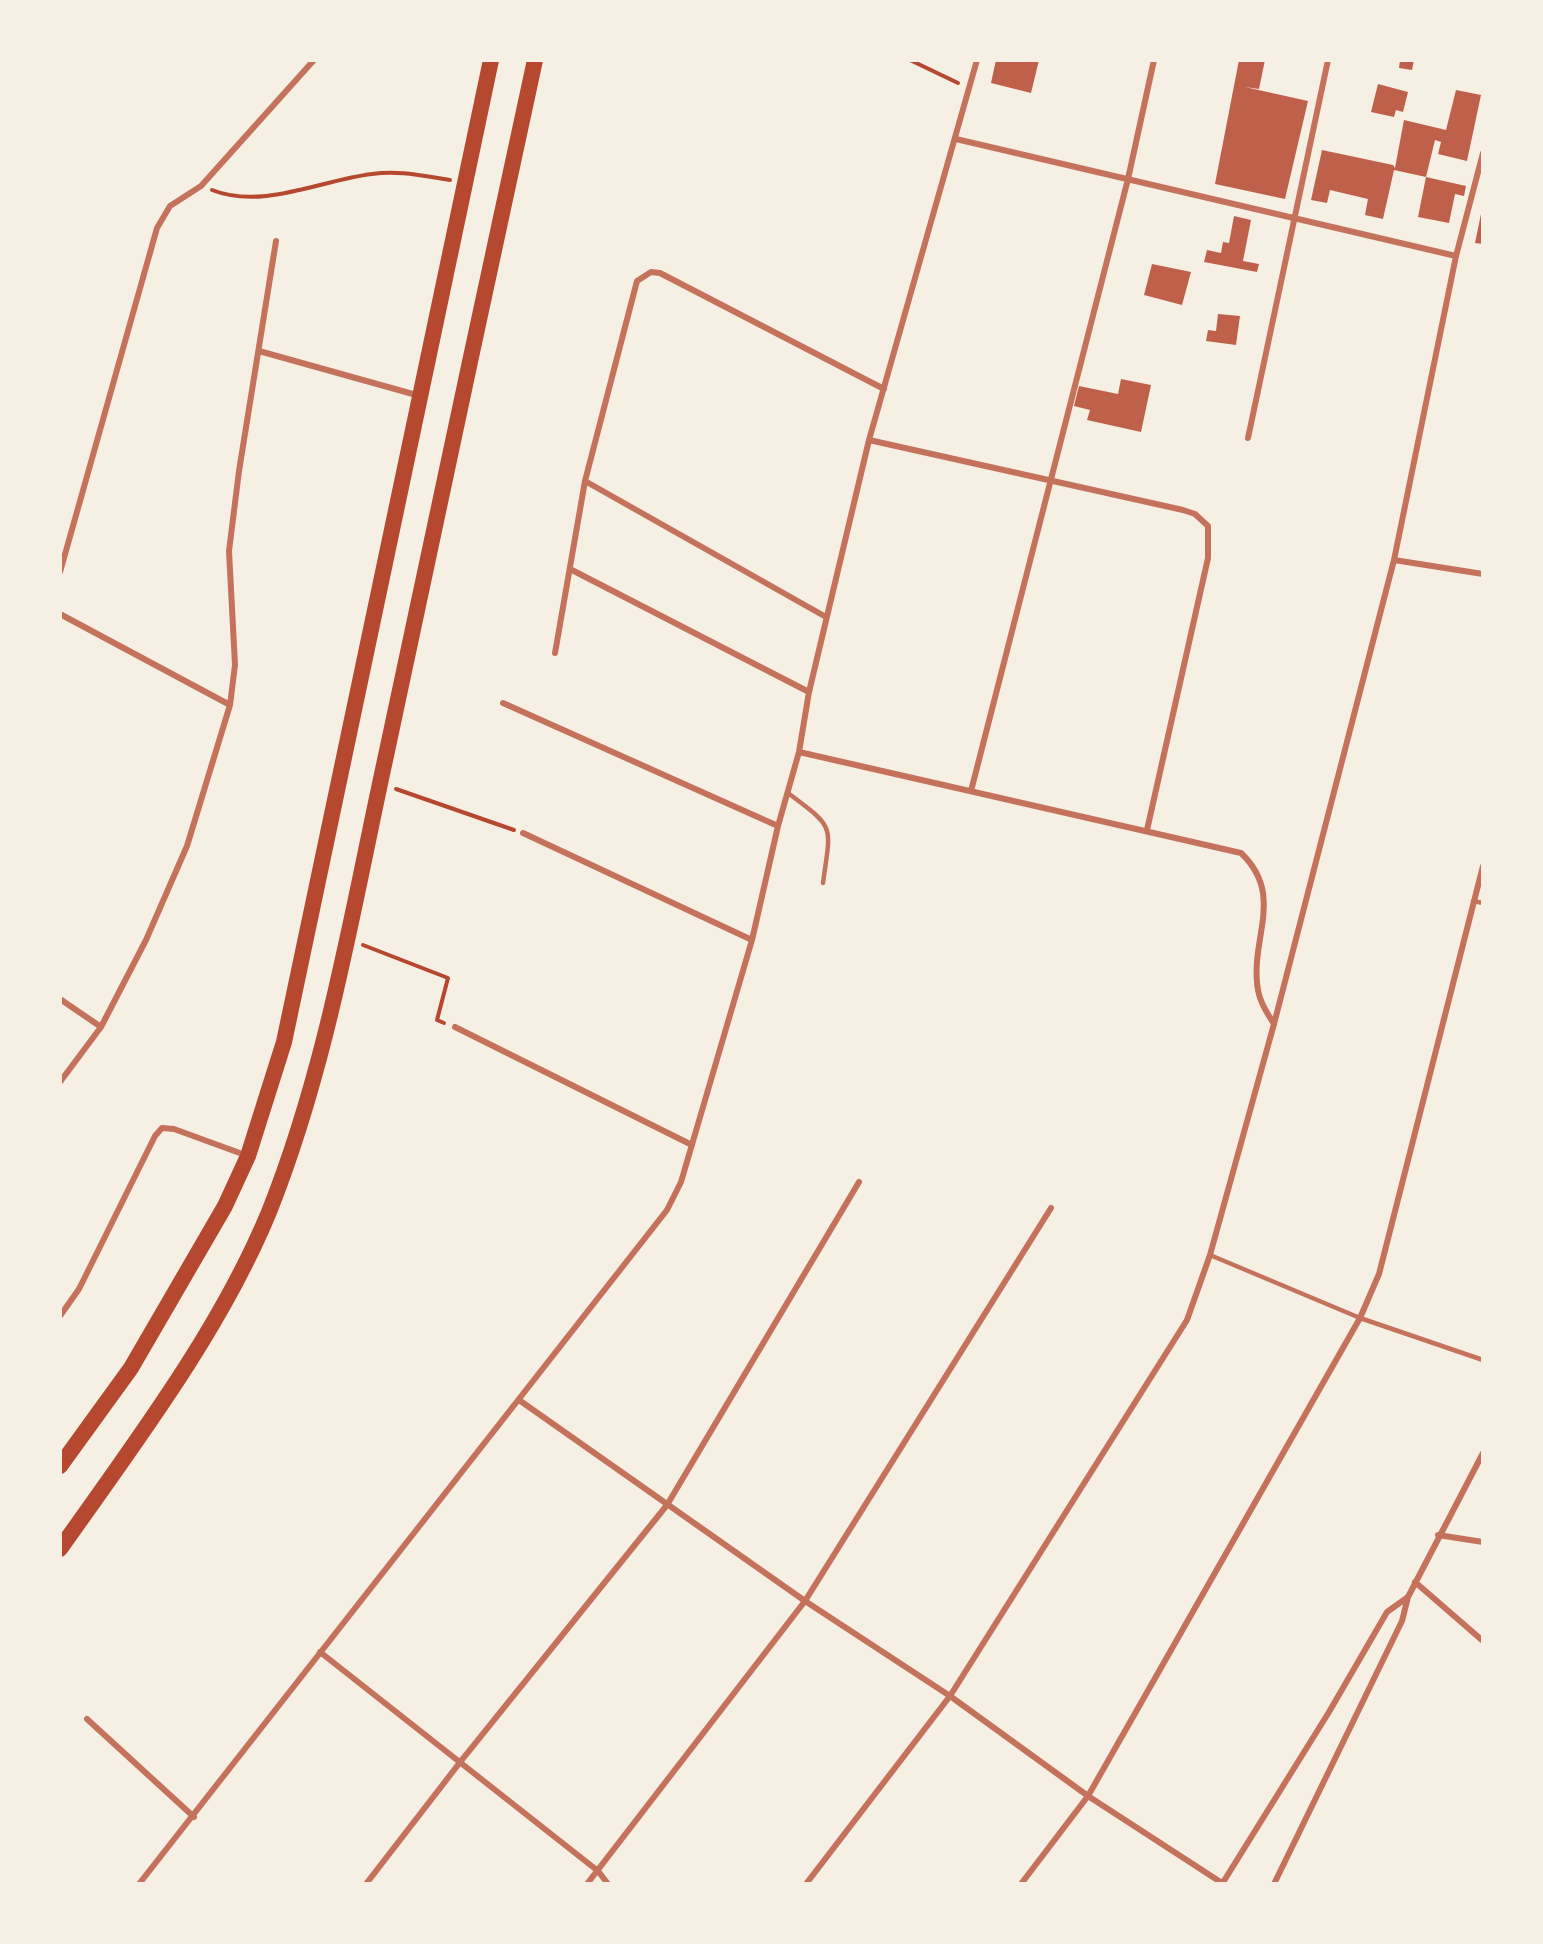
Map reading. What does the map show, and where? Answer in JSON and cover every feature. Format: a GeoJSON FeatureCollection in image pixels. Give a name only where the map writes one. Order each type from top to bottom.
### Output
{"type":"FeatureCollection","features":[{"type":"Feature","properties":{"kind":"highway"},"geometry":{"type":"LineString","coordinates":[[60,1466],[131,1368],[225,1206],[248,1156],[284,1042],[491,60]]}},
{"type":"Feature","properties":{"kind":"highway"},"geometry":{"type":"LineString","coordinates":[[60,1549],[156,1413],[215,1318],[267,1216],[297,1136],[348,939],[535,60]]}},
{"type":"Feature","properties":{"kind":"street"},"geometry":{"type":"LineString","coordinates":[[60,572],[157,228],[170,206],[201,186],[314,60]]}},
{"type":"Feature","properties":{"kind":"street"},"geometry":{"type":"LineString","coordinates":[[140,1884],[667,1210],[681,1182],[752,940],[778,826],[799,752],[809,692],[869,440],[977,60]]}},
{"type":"Feature","properties":{"kind":"street"},"geometry":{"type":"LineString","coordinates":[[970,791],[1128,179],[1154,60]]}},
{"type":"Feature","properties":{"kind":"street"},"geometry":{"type":"LineString","coordinates":[[1248,438],[1328,60]]}},
{"type":"Feature","properties":{"kind":"street"},"geometry":{"type":"LineString","coordinates":[[956,139],[1293,220],[1456,256]]}},
{"type":"Feature","properties":{"kind":"street"},"geometry":{"type":"LineString","coordinates":[[806,1884],[950,1696],[1187,1320],[1210,1255],[1274,1024],[1394,560],[1456,256],[1483,153]]}},
{"type":"Feature","properties":{"kind":"street"},"geometry":{"type":"LineString","coordinates":[[60,1082],[101,1027],[146,940],[187,846],[230,705],[235,665],[229,551],[239,471],[276,241]]}},
{"type":"Feature","properties":{"kind":"street"},"geometry":{"type":"LineString","coordinates":[[555,653],[585,481],[637,281],[651,272],[660,273],[884,389]]}},
{"type":"Feature","properties":{"kind":"street"},"geometry":{"type":"LineString","coordinates":[[259,351],[421,396]]}},
{"type":"Feature","properties":{"kind":"street"},"geometry":{"type":"LineString","coordinates":[[869,440],[1195,513],[1208,526],[1210,534],[1208,558],[1147,830]]}},
{"type":"Feature","properties":{"kind":"street"},"geometry":{"type":"LineString","coordinates":[[585,481],[826,617]]}},
{"type":"Feature","properties":{"kind":"street"},"geometry":{"type":"LineString","coordinates":[[1394,560],[1483,574]]}},
{"type":"Feature","properties":{"kind":"street"},"geometry":{"type":"LineString","coordinates":[[570,569],[809,692]]}},
{"type":"Feature","properties":{"kind":"street"},"geometry":{"type":"LineString","coordinates":[[60,614],[230,705]]}},
{"type":"Feature","properties":{"kind":"street"},"geometry":{"type":"LineString","coordinates":[[503,703],[778,826]]}},
{"type":"Feature","properties":{"kind":"street"},"geometry":{"type":"LineString","coordinates":[[799,752],[1241,853],[1255,866],[1264,894],[1258,991],[1274,1024]]}},
{"type":"Feature","properties":{"kind":"street"},"geometry":{"type":"LineString","coordinates":[[523,833],[752,940]]}},
{"type":"Feature","properties":{"kind":"street"},"geometry":{"type":"LineString","coordinates":[[1021,1884],[1088,1796],[1360,1318],[1379,1274],[1483,866]]}},
{"type":"Feature","properties":{"kind":"street"},"geometry":{"type":"LineString","coordinates":[[60,999],[101,1027]]}},
{"type":"Feature","properties":{"kind":"street"},"geometry":{"type":"LineString","coordinates":[[455,1027],[692,1145]]}},
{"type":"Feature","properties":{"kind":"street"},"geometry":{"type":"LineString","coordinates":[[60,1316],[79,1289],[155,1136],[162,1128],[174,1129],[248,1156]]}},
{"type":"Feature","properties":{"kind":"street"},"geometry":{"type":"LineString","coordinates":[[366,1884],[461,1761],[667,1505],[859,1182]]}},
{"type":"Feature","properties":{"kind":"street"},"geometry":{"type":"LineString","coordinates":[[587,1884],[805,1601],[1051,1208]]}},
{"type":"Feature","properties":{"kind":"street"},"geometry":{"type":"LineString","coordinates":[[519,1400],[805,1601],[950,1696],[1088,1796],[1222,1884],[1329,1712],[1387,1612],[1408,1597]]}},
{"type":"Feature","properties":{"kind":"street"},"geometry":{"type":"LineString","coordinates":[[1274,1884],[1402,1621],[1408,1597],[1415,1582],[1483,1453]]}},
{"type":"Feature","properties":{"kind":"street"},"geometry":{"type":"LineString","coordinates":[[1438,1536],[1483,1542]]}},
{"type":"Feature","properties":{"kind":"street"},"geometry":{"type":"LineString","coordinates":[[1415,1582],[1483,1641]]}},
{"type":"Feature","properties":{"kind":"street"},"geometry":{"type":"LineString","coordinates":[[320,1652],[598,1871],[608,1884]]}},
{"type":"Feature","properties":{"kind":"street"},"geometry":{"type":"LineString","coordinates":[[87,1719],[194,1817]]}},
{"type":"Feature","properties":{"kind":"lane"},"geometry":{"type":"LineString","coordinates":[[788,793],[822,818],[830,834],[823,883]]}},
{"type":"Feature","properties":{"kind":"lane"},"geometry":{"type":"LineString","coordinates":[[1473,901],[1483,903]]}},
{"type":"Feature","properties":{"kind":"lane"},"geometry":{"type":"LineString","coordinates":[[1210,1255],[1360,1318],[1483,1360]]}},
{"type":"Feature","properties":{"kind":"path"},"geometry":{"type":"LineString","coordinates":[[910,60],[970,88]]}},
{"type":"Feature","properties":{"kind":"path"},"geometry":{"type":"LineString","coordinates":[[201,186],[227,196],[270,195],[369,174],[399,171],[465,183]]}},
{"type":"Feature","properties":{"kind":"path"},"geometry":{"type":"LineString","coordinates":[[380,784],[523,833]]}},
{"type":"Feature","properties":{"kind":"path"},"geometry":{"type":"LineString","coordinates":[[348,939],[448,978],[437,1020],[455,1027]]}},
{"type":"Feature","properties":{"kind":"building"},"geometry":{"type":"Polygon","coordinates":[[[996,60],[1039,60],[1031,93],[991,83],[996,60]]]}},
{"type":"Feature","properties":{"kind":"building"},"geometry":{"type":"Polygon","coordinates":[[[1239,60],[1265,60],[1259,89],[1245,87],[1308,101],[1285,199],[1215,184],[1239,60]]]}},
{"type":"Feature","properties":{"kind":"building"},"geometry":{"type":"Polygon","coordinates":[[[1400,60],[1414,60],[1412,70],[1399,68],[1400,60]]]}},
{"type":"Feature","properties":{"kind":"building"},"geometry":{"type":"Polygon","coordinates":[[[1378,84],[1408,92],[1403,112],[1396,110],[1394,117],[1371,112],[1378,84]]]}},
{"type":"Feature","properties":{"kind":"building"},"geometry":{"type":"Polygon","coordinates":[[[1456,90],[1481,95],[1467,161],[1438,154],[1441,142],[1435,140],[1426,177],[1394,170],[1383,219],[1365,215],[1368,199],[1330,190],[1327,203],[1311,200],[1322,150],[1393,165],[1395,168],[1404,120],[1446,130],[1456,90]]]}},
{"type":"Feature","properties":{"kind":"building"},"geometry":{"type":"Polygon","coordinates":[[[1426,177],[1466,186],[1464,196],[1455,194],[1449,223],[1418,217],[1426,177]]]}},
{"type":"Feature","properties":{"kind":"building"},"geometry":{"type":"Polygon","coordinates":[[[1483,210],[1483,244],[1475,243],[1483,210]]]}},
{"type":"Feature","properties":{"kind":"building"},"geometry":{"type":"Polygon","coordinates":[[[1234,216],[1251,220],[1243,261],[1259,264],[1257,272],[1204,262],[1207,250],[1221,253],[1223,242],[1229,243],[1234,216]]]}},
{"type":"Feature","properties":{"kind":"building"},"geometry":{"type":"Polygon","coordinates":[[[1152,264],[1191,272],[1182,305],[1144,295],[1152,264]]]}},
{"type":"Feature","properties":{"kind":"building"},"geometry":{"type":"Polygon","coordinates":[[[1218,314],[1240,316],[1236,345],[1206,341],[1208,330],[1216,331],[1218,314]]]}},
{"type":"Feature","properties":{"kind":"building"},"geometry":{"type":"Polygon","coordinates":[[[1121,379],[1151,385],[1141,432],[1087,420],[1090,410],[1074,406],[1079,386],[1118,394],[1121,379]]]}}]}
